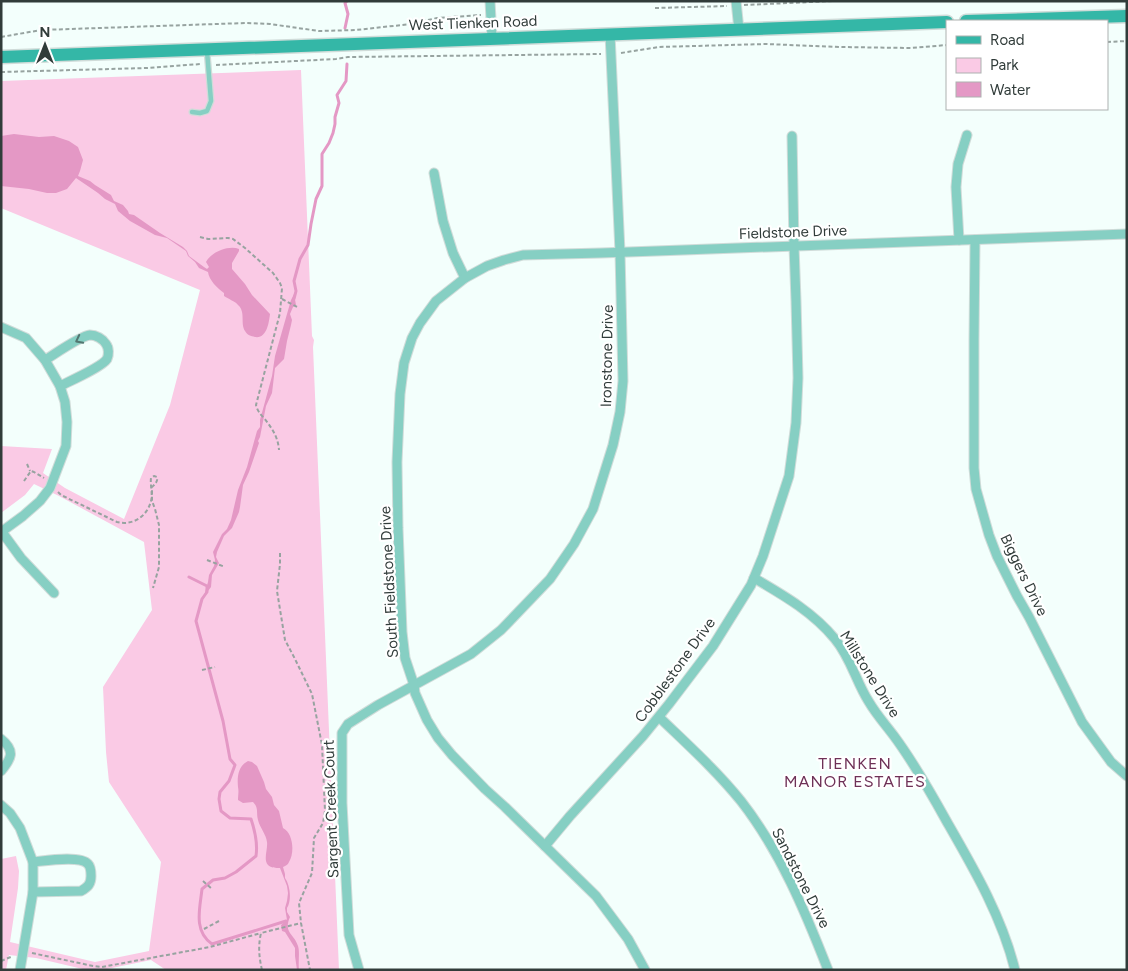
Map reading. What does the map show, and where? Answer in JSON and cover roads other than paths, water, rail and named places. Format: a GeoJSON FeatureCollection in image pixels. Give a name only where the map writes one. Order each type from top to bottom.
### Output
{"type":"FeatureCollection","features":[{"type":"Feature","properties":{"kind":"street"},"geometry":{"type":"LineString","coordinates":[[490,1],[492,38]]}},
{"type":"Feature","properties":{"kind":"street"},"geometry":{"type":"LineString","coordinates":[[736,1],[739,30]]}},
{"type":"Feature","properties":{"kind":"street"},"geometry":{"type":"LineString","coordinates":[[998,20],[1127,16]]}},
{"type":"Feature","properties":{"kind":"street","name":"West Tienken Road"},"geometry":{"type":"LineString","coordinates":[[1,58],[946,22]]}},
{"type":"Feature","properties":{"kind":"street","name":"Ironstone Drive"},"geometry":{"type":"LineString","coordinates":[[414,685],[471,654],[501,630],[550,579],[574,544],[593,509],[613,444],[620,412],[623,381],[620,252],[610,34]]}},
{"type":"Feature","properties":{"kind":"street"},"geometry":{"type":"LineString","coordinates":[[959,240],[958,164],[967,135]]}},
{"type":"Feature","properties":{"kind":"street","name":"Cobblestone Drive"},"geometry":{"type":"LineString","coordinates":[[545,846],[659,717],[713,646],[751,585],[764,556],[789,476],[796,423],[798,378],[792,136]]}},
{"type":"Feature","properties":{"kind":"street"},"geometry":{"type":"LineString","coordinates":[[434,173],[443,221],[453,252],[465,278]]}},
{"type":"Feature","properties":{"kind":"street","name":"Fieldstone Drive"},"geometry":{"type":"LineString","coordinates":[[465,278],[487,266],[524,255],[1127,234]]}},
{"type":"Feature","properties":{"kind":"street","name":"Biggers Drive"},"geometry":{"type":"LineString","coordinates":[[975,240],[974,468],[976,488],[988,535],[1082,722],[1111,762],[1127,776]]}},
{"type":"Feature","properties":{"kind":"street","name":"South Fieldstone Drive"},"geometry":{"type":"LineString","coordinates":[[465,278],[436,301],[420,323],[412,338],[404,363],[400,394],[397,462],[402,632],[405,658],[415,692],[427,720],[438,738],[485,790],[505,807],[596,896],[628,939],[645,970]]}},
{"type":"Feature","properties":{"kind":"street"},"geometry":{"type":"LineString","coordinates":[[1,327],[26,338],[45,360],[60,386],[65,402],[67,422],[66,446],[52,485],[40,501],[1,532],[21,558],[54,593]]}},
{"type":"Feature","properties":{"kind":"street"},"geometry":{"type":"LineString","coordinates":[[45,360],[90,335],[99,337],[105,342],[108,349],[107,358],[100,365],[60,386]]}},
{"type":"Feature","properties":{"kind":"street","name":"Millstone Drive"},"geometry":{"type":"LineString","coordinates":[[754,578],[792,600],[813,617],[835,639],[847,656],[867,700],[894,736],[972,864],[1002,927],[1015,970]]}},
{"type":"Feature","properties":{"kind":"street","name":"Sargent Creek Court"},"geometry":{"type":"LineString","coordinates":[[359,970],[349,935],[342,803],[342,733],[348,724],[414,685]]}},
{"type":"Feature","properties":{"kind":"street","name":"Sandstone Drive"},"geometry":{"type":"LineString","coordinates":[[659,717],[706,761],[741,801],[758,825],[773,849],[806,914],[828,970]]}},
{"type":"Feature","properties":{"kind":"street"},"geometry":{"type":"LineString","coordinates":[[1,740],[7,744],[10,751],[10,759],[1,771]]}},
{"type":"Feature","properties":{"kind":"street"},"geometry":{"type":"LineString","coordinates":[[1,805],[10,813],[20,828],[33,862],[33,892],[20,970]]}},
{"type":"Feature","properties":{"kind":"street"},"geometry":{"type":"LineString","coordinates":[[33,862],[82,861],[88,864],[91,870],[91,879],[88,887],[81,891],[33,892]]}},
{"type":"Feature","properties":{"kind":"lane"},"geometry":{"type":"LineString","coordinates":[[192,112],[200,113],[207,111],[211,100],[207,49]]}},
{"type":"Feature","properties":{"kind":"water"},"geometry":{"type":"Polygon","coordinates":[[[14,134],[39,137],[54,136],[69,141],[78,147],[83,160],[78,176],[90,181],[111,195],[114,201],[123,205],[129,214],[134,215],[183,247],[187,251],[189,256],[207,269],[209,267],[206,262],[208,258],[216,252],[230,248],[239,249],[232,263],[232,269],[270,314],[265,333],[259,337],[254,337],[247,333],[243,325],[240,308],[235,302],[224,296],[224,293],[212,281],[208,272],[199,268],[188,256],[186,251],[167,238],[155,235],[130,221],[118,211],[115,204],[76,178],[67,189],[56,193],[1,186],[1,136],[14,134]]]}},
{"type":"Feature","properties":{"kind":"water"},"geometry":{"type":"Polygon","coordinates":[[[294,294],[296,305],[290,314],[292,320],[284,359],[275,368],[272,393],[266,406],[259,443],[243,485],[239,512],[232,528],[224,536],[217,552],[216,557],[219,563],[212,575],[211,587],[205,592],[209,575],[214,566],[213,552],[231,520],[238,490],[247,467],[257,431],[260,427],[275,356],[294,294]]]}},
{"type":"Feature","properties":{"kind":"water"},"geometry":{"type":"Polygon","coordinates":[[[248,761],[257,766],[266,789],[279,811],[283,828],[291,838],[291,858],[288,864],[283,867],[290,893],[290,901],[287,908],[290,917],[288,930],[298,946],[299,970],[297,970],[295,948],[285,932],[282,931],[281,925],[287,920],[285,908],[288,893],[287,886],[280,868],[271,867],[267,863],[267,842],[257,817],[255,804],[253,802],[243,803],[238,800],[239,772],[248,761]]]}},
{"type":"Feature","properties":{"kind":"waterway"},"geometry":{"type":"LineString","coordinates":[[345,28],[348,14],[345,3],[347,1]]}},
{"type":"Feature","properties":{"kind":"waterway"},"geometry":{"type":"LineString","coordinates":[[294,299],[296,291],[294,281],[300,259],[308,245],[316,199],[322,186],[322,154],[333,133],[339,103],[337,95],[346,81],[347,64]]}},
{"type":"Feature","properties":{"kind":"waterway"},"geometry":{"type":"LineString","coordinates":[[189,577],[207,586],[207,592],[202,599],[196,621],[223,721],[230,759],[235,765],[229,781],[220,792],[221,811],[230,818],[251,819],[257,846],[256,856],[236,872],[225,878],[213,880],[202,889],[199,911],[200,926],[202,933],[212,944],[286,921]]}},
{"type":"Feature","properties":{"kind":"district","name":"TIENKEN MANOR ESTATES"},"geometry":{"type":"Point","coordinates":[855,772]}}]}
